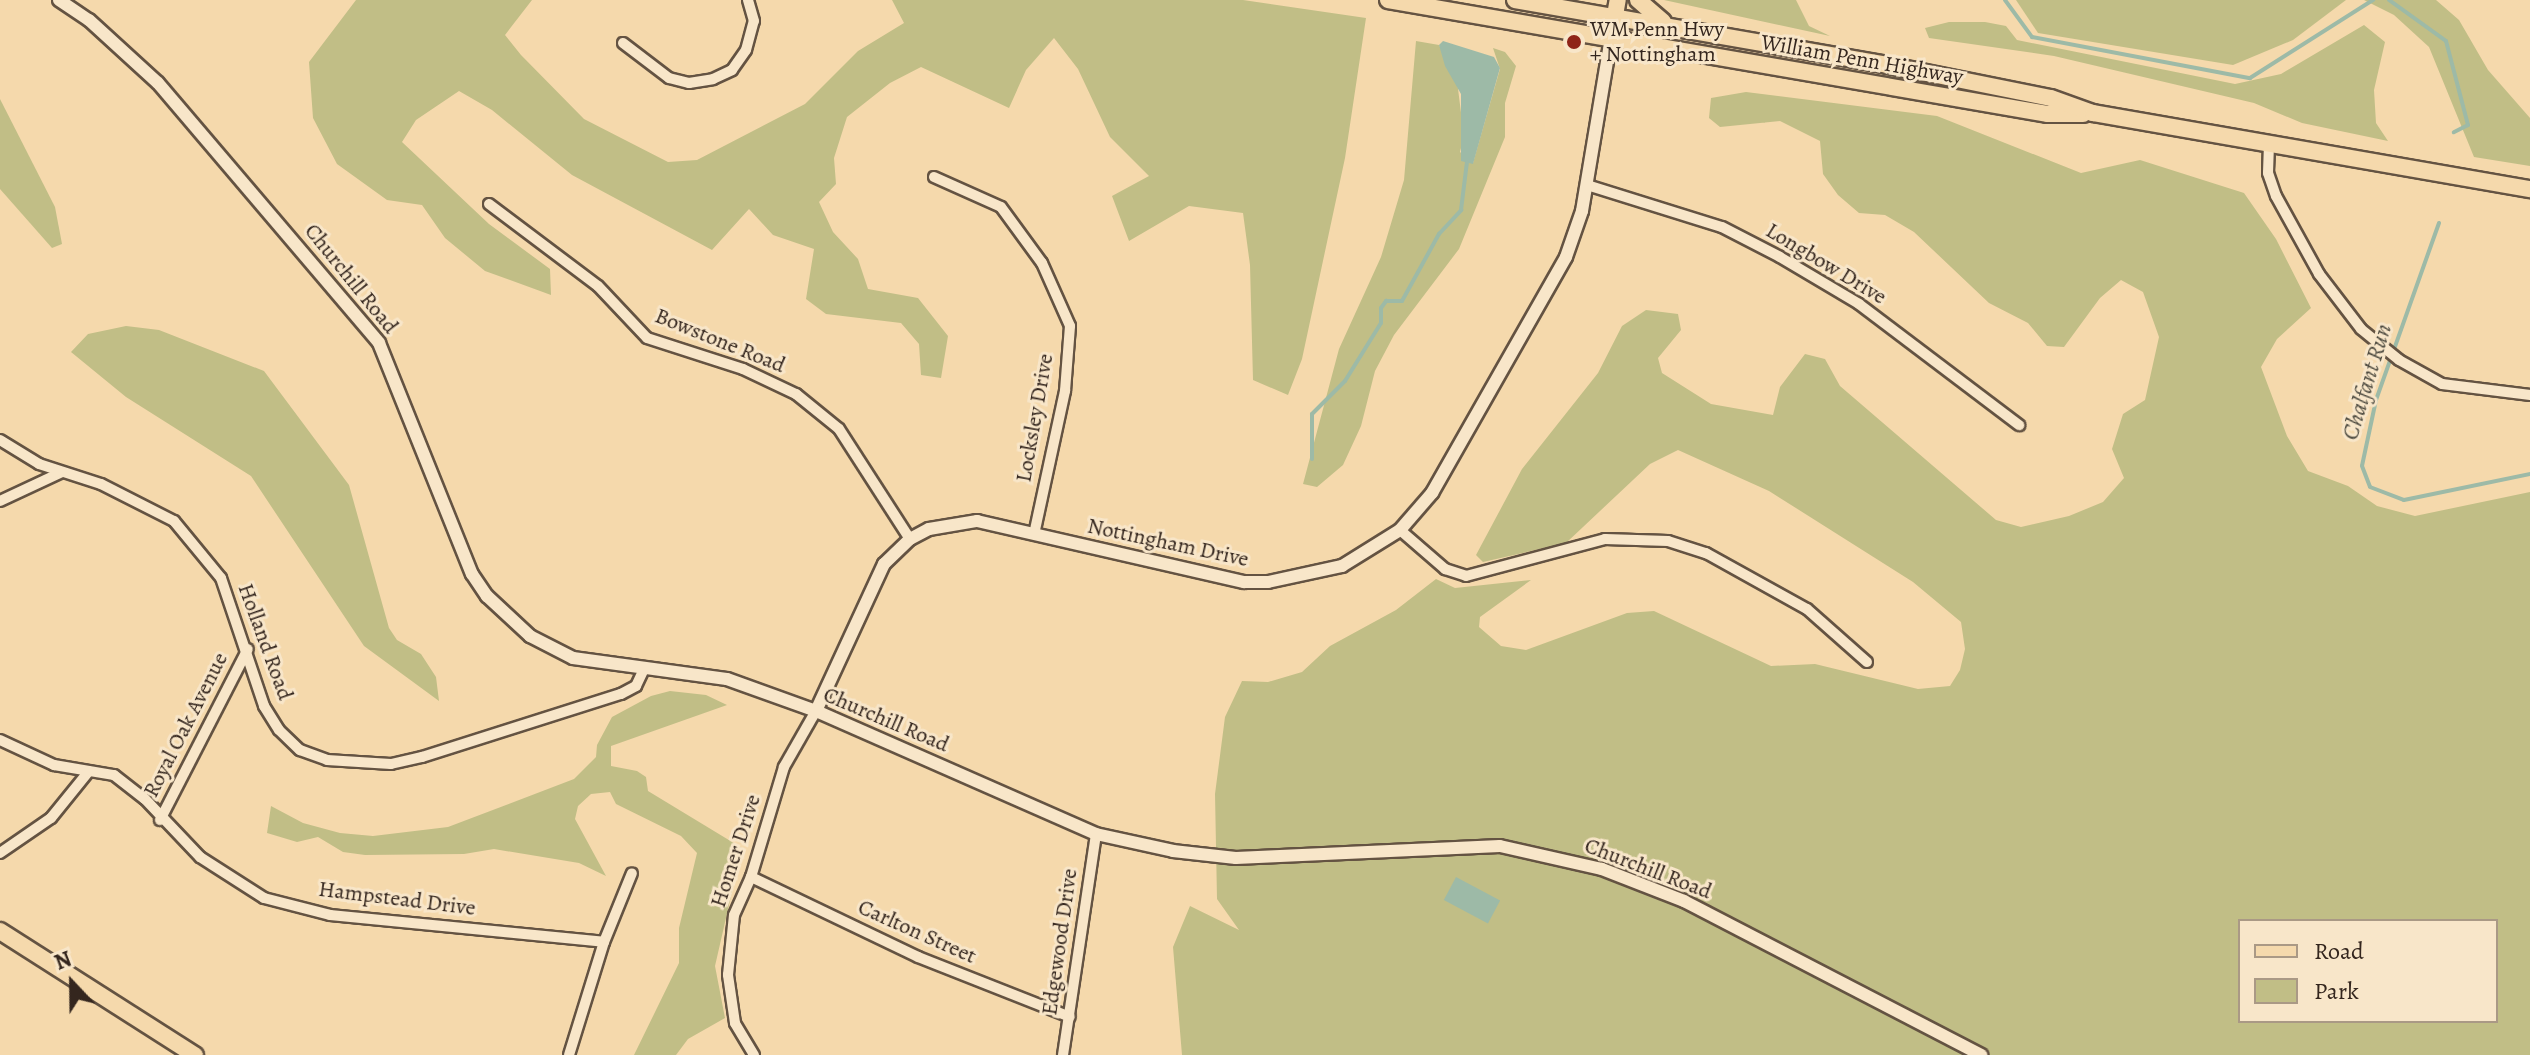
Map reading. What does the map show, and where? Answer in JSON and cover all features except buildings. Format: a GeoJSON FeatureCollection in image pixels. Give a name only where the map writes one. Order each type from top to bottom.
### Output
{"type":"FeatureCollection","features":[{"type":"Feature","properties":{"kind":"main road","name":"William Penn Highway"},"geometry":{"type":"LineString","coordinates":[[1388,0],[2048,114],[2093,113]]}},
{"type":"Feature","properties":{"kind":"main road","name":"William Penn Highway"},"geometry":{"type":"LineString","coordinates":[[1515,0],[2051,98],[2093,113],[2530,189]]}},
{"type":"Feature","properties":{"kind":"main road"},"geometry":{"type":"LineString","coordinates":[[1566,9],[1591,0]]}},
{"type":"Feature","properties":{"kind":"main road"},"geometry":{"type":"LineString","coordinates":[[1611,38],[1618,0]]}},
{"type":"Feature","properties":{"kind":"main road"},"geometry":{"type":"LineString","coordinates":[[1638,0],[1671,27]]}},
{"type":"Feature","properties":{"kind":"main road"},"geometry":{"type":"LineString","coordinates":[[0,931],[195,1055]]}},
{"type":"Feature","properties":{"kind":"street","name":"Churchill Road"},"geometry":{"type":"LineString","coordinates":[[59,0],[89,20],[158,83],[379,343],[472,574],[487,596],[530,636],[573,658],[727,679],[816,711],[1096,834],[1173,851],[1236,858],[1500,846],[1560,858],[1684,901],[1981,1055]]}},
{"type":"Feature","properties":{"kind":"street"},"geometry":{"type":"LineString","coordinates":[[623,43],[669,78],[689,83],[713,79],[732,70],[746,50],[754,21],[748,0]]}},
{"type":"Feature","properties":{"kind":"street","name":"Nottingham Drive"},"geometry":{"type":"LineString","coordinates":[[816,711],[884,564],[910,539],[962,521],[1034,534],[1244,582],[1268,582],[1342,566],[1400,530],[1432,493],[1554,281],[1575,235],[1587,185],[1611,38]]}},
{"type":"Feature","properties":{"kind":"street"},"geometry":{"type":"LineString","coordinates":[[2269,144],[2272,189],[2319,274],[2349,317],[2393,356],[2442,384],[2530,395]]}},
{"type":"Feature","properties":{"kind":"street","name":"Locksley Drive"},"geometry":{"type":"LineString","coordinates":[[934,177],[1001,207],[1042,263],[1070,326],[1065,391],[1034,534]]}},
{"type":"Feature","properties":{"kind":"street","name":"Longbow Drive"},"geometry":{"type":"LineString","coordinates":[[1587,185],[1722,227],[1780,257],[1859,304],[2019,425]]}},
{"type":"Feature","properties":{"kind":"street","name":"Bowstone Road"},"geometry":{"type":"LineString","coordinates":[[489,204],[598,286],[647,338],[743,369],[796,394],[839,429],[910,539]]}},
{"type":"Feature","properties":{"kind":"street","name":"Holland Road"},"geometry":{"type":"LineString","coordinates":[[0,440],[62,472],[101,484],[174,521],[221,578],[248,649],[264,706],[279,730],[300,750],[356,763],[422,757],[621,694],[636,686],[644,669]]}},
{"type":"Feature","properties":{"kind":"street"},"geometry":{"type":"LineString","coordinates":[[0,501],[62,472]]}},
{"type":"Feature","properties":{"kind":"street"},"geometry":{"type":"LineString","coordinates":[[1400,530],[1445,569],[1466,576],[1605,539],[1668,541],[1706,553],[1807,609],[1867,662]]}},
{"type":"Feature","properties":{"kind":"street","name":"Royal Oak Avenue"},"geometry":{"type":"LineString","coordinates":[[160,820],[248,649]]}},
{"type":"Feature","properties":{"kind":"street","name":"Homer Drive"},"geometry":{"type":"LineString","coordinates":[[754,1055],[735,1023],[728,975],[734,915],[751,877],[784,767],[816,711]]}},
{"type":"Feature","properties":{"kind":"street","name":"Hampstead Drive"},"geometry":{"type":"LineString","coordinates":[[0,740],[54,765],[114,775],[130,785],[160,820],[200,857],[264,898],[330,915],[604,942]]}},
{"type":"Feature","properties":{"kind":"street"},"geometry":{"type":"LineString","coordinates":[[0,853],[51,818],[89,771]]}},
{"type":"Feature","properties":{"kind":"street","name":"Edgewood Drive"},"geometry":{"type":"LineString","coordinates":[[1063,1055],[1096,834]]}},
{"type":"Feature","properties":{"kind":"street"},"geometry":{"type":"LineString","coordinates":[[569,1055],[604,942],[632,873]]}},
{"type":"Feature","properties":{"kind":"street","name":"Carlton Street"},"geometry":{"type":"LineString","coordinates":[[751,877],[918,957],[1070,1017]]}},
{"type":"Feature","properties":{"kind":"green space"},"geometry":{"type":"Polygon","coordinates":[[[356,0],[532,0],[505,35],[521,55],[584,119],[668,162],[697,160],[805,104],[858,51],[904,23],[892,0],[1243,0],[1366,18],[1345,158],[1302,359],[1288,395],[1253,380],[1250,265],[1243,213],[1189,206],[1129,241],[1112,196],[1149,176],[1110,137],[1078,69],[1054,38],[1026,70],[1009,108],[921,67],[890,83],[847,117],[834,158],[836,184],[819,202],[833,232],[858,259],[868,289],[918,298],[948,336],[941,378],[921,375],[919,344],[901,323],[826,314],[806,299],[814,249],[773,235],[749,209],[712,250],[572,175],[492,110],[459,91],[416,120],[402,142],[489,224],[550,269],[551,295],[485,271],[445,238],[422,205],[387,200],[337,164],[313,118],[309,62],[356,0]]]}},
{"type":"Feature","properties":{"kind":"green space"},"geometry":{"type":"Polygon","coordinates":[[[1664,0],[1796,0],[1809,26],[1830,36],[1664,0]]]}},
{"type":"Feature","properties":{"kind":"green space"},"geometry":{"type":"Polygon","coordinates":[[[2016,0],[2346,0],[2293,40],[2233,65],[2038,33],[2016,0]]]}},
{"type":"Feature","properties":{"kind":"green space"},"geometry":{"type":"Polygon","coordinates":[[[2364,0],[2436,0],[2459,20],[2488,70],[2530,118],[2530,166],[2474,157],[2429,47],[2394,15],[2364,0]]]}},
{"type":"Feature","properties":{"kind":"green space"},"geometry":{"type":"Polygon","coordinates":[[[1949,22],[1985,22],[2006,26],[2017,40],[2235,84],[2281,74],[2364,25],[2385,42],[2374,90],[2376,123],[2388,141],[2302,123],[2254,103],[2054,56],[1929,38],[1925,28],[1949,22]]]}},
{"type":"Feature","properties":{"kind":"green space"},"geometry":{"type":"Polygon","coordinates":[[[1416,41],[1439,45],[1457,81],[1464,136],[1460,152],[1473,163],[1500,69],[1493,48],[1505,52],[1516,66],[1505,103],[1505,137],[1459,249],[1394,335],[1375,371],[1361,426],[1343,465],[1317,487],[1303,484],[1339,349],[1381,257],[1404,180],[1416,41]]]}},
{"type":"Feature","properties":{"kind":"green space"},"geometry":{"type":"Polygon","coordinates":[[[1746,92],[1937,116],[2081,173],[2140,160],[2244,193],[2276,239],[2311,308],[2277,339],[2261,367],[2287,436],[2308,471],[2348,486],[2377,506],[2415,516],[2530,492],[2530,1055],[1182,1055],[1173,947],[1190,906],[1239,930],[1217,899],[1215,794],[1225,717],[1242,681],[1268,682],[1302,672],[1330,646],[1396,610],[1436,579],[1455,588],[1531,580],[1480,617],[1479,627],[1501,646],[1526,650],[1627,613],[1654,611],[1771,666],[1815,664],[1918,689],[1950,686],[1960,670],[1965,649],[1961,622],[1913,582],[1769,491],[1678,450],[1650,464],[1566,543],[1483,562],[1476,555],[1522,469],[1598,373],[1622,326],[1646,310],[1678,314],[1681,330],[1658,358],[1662,373],[1711,404],[1773,415],[1780,387],[1805,354],[1825,359],[1840,386],[1996,520],[2021,527],[2069,516],[2103,502],[2124,478],[2112,449],[2123,414],[2145,400],[2159,337],[2143,292],[2121,280],[2100,298],[2064,347],[2047,346],[2028,323],[1989,303],[1914,232],[1885,215],[1859,213],[1838,195],[1823,174],[1820,141],[1780,121],[1720,127],[1709,118],[1711,98],[1746,92]]]}},
{"type":"Feature","properties":{"kind":"green space"},"geometry":{"type":"Polygon","coordinates":[[[0,99],[55,207],[62,244],[52,248],[0,189],[0,99]]]}},
{"type":"Feature","properties":{"kind":"green space"},"geometry":{"type":"Polygon","coordinates":[[[126,326],[159,330],[264,371],[349,485],[389,628],[397,640],[421,654],[436,677],[439,701],[364,646],[251,476],[126,397],[71,352],[88,334],[126,326]]]}},
{"type":"Feature","properties":{"kind":"green space"},"geometry":{"type":"Polygon","coordinates":[[[670,691],[706,695],[727,705],[611,746],[611,766],[637,771],[646,777],[648,791],[742,848],[715,966],[725,1018],[688,1039],[676,1055],[634,1055],[679,963],[679,928],[697,853],[681,836],[616,804],[610,792],[591,794],[578,806],[575,819],[606,876],[579,863],[494,849],[464,854],[365,855],[343,852],[318,837],[297,842],[267,833],[271,806],[303,823],[340,833],[373,836],[448,827],[574,779],[596,757],[597,745],[612,717],[651,696],[670,691]]]}},
{"type":"Feature","properties":{"kind":"shaded area"},"geometry":{"type":"Polygon","coordinates":[[[1443,41],[1494,57],[1500,68],[1473,164],[1461,161],[1461,94],[1445,66],[1439,45],[1443,41]]]}},
{"type":"Feature","properties":{"kind":"shaded area"},"geometry":{"type":"Polygon","coordinates":[[[1456,877],[1500,900],[1488,923],[1444,900],[1456,877]]]}},
{"type":"Feature","properties":{"kind":"waterway","name":"Chalfant Run"},"geometry":{"type":"LineString","coordinates":[[2005,0],[2032,37],[2250,78],[2373,0]]}},
{"type":"Feature","properties":{"kind":"waterway","name":"Chalfant Run"},"geometry":{"type":"LineString","coordinates":[[2389,0],[2446,41],[2468,125],[2454,132]]}},
{"type":"Feature","properties":{"kind":"waterway"},"geometry":{"type":"LineString","coordinates":[[1312,459],[1312,414],[1345,381],[1381,323],[1381,308],[1386,301],[1402,301],[1439,234],[1461,210],[1467,162]]}},
{"type":"Feature","properties":{"kind":"waterway","name":"Chalfant Run"},"geometry":{"type":"LineString","coordinates":[[2439,223],[2376,400],[2362,466],[2370,487],[2404,500],[2530,474]]}},
{"type":"Feature","properties":{"kind":"place","name":"WM Penn Hwy + Nottingham"},"geometry":{"type":"Point","coordinates":[1574,42]}}]}
